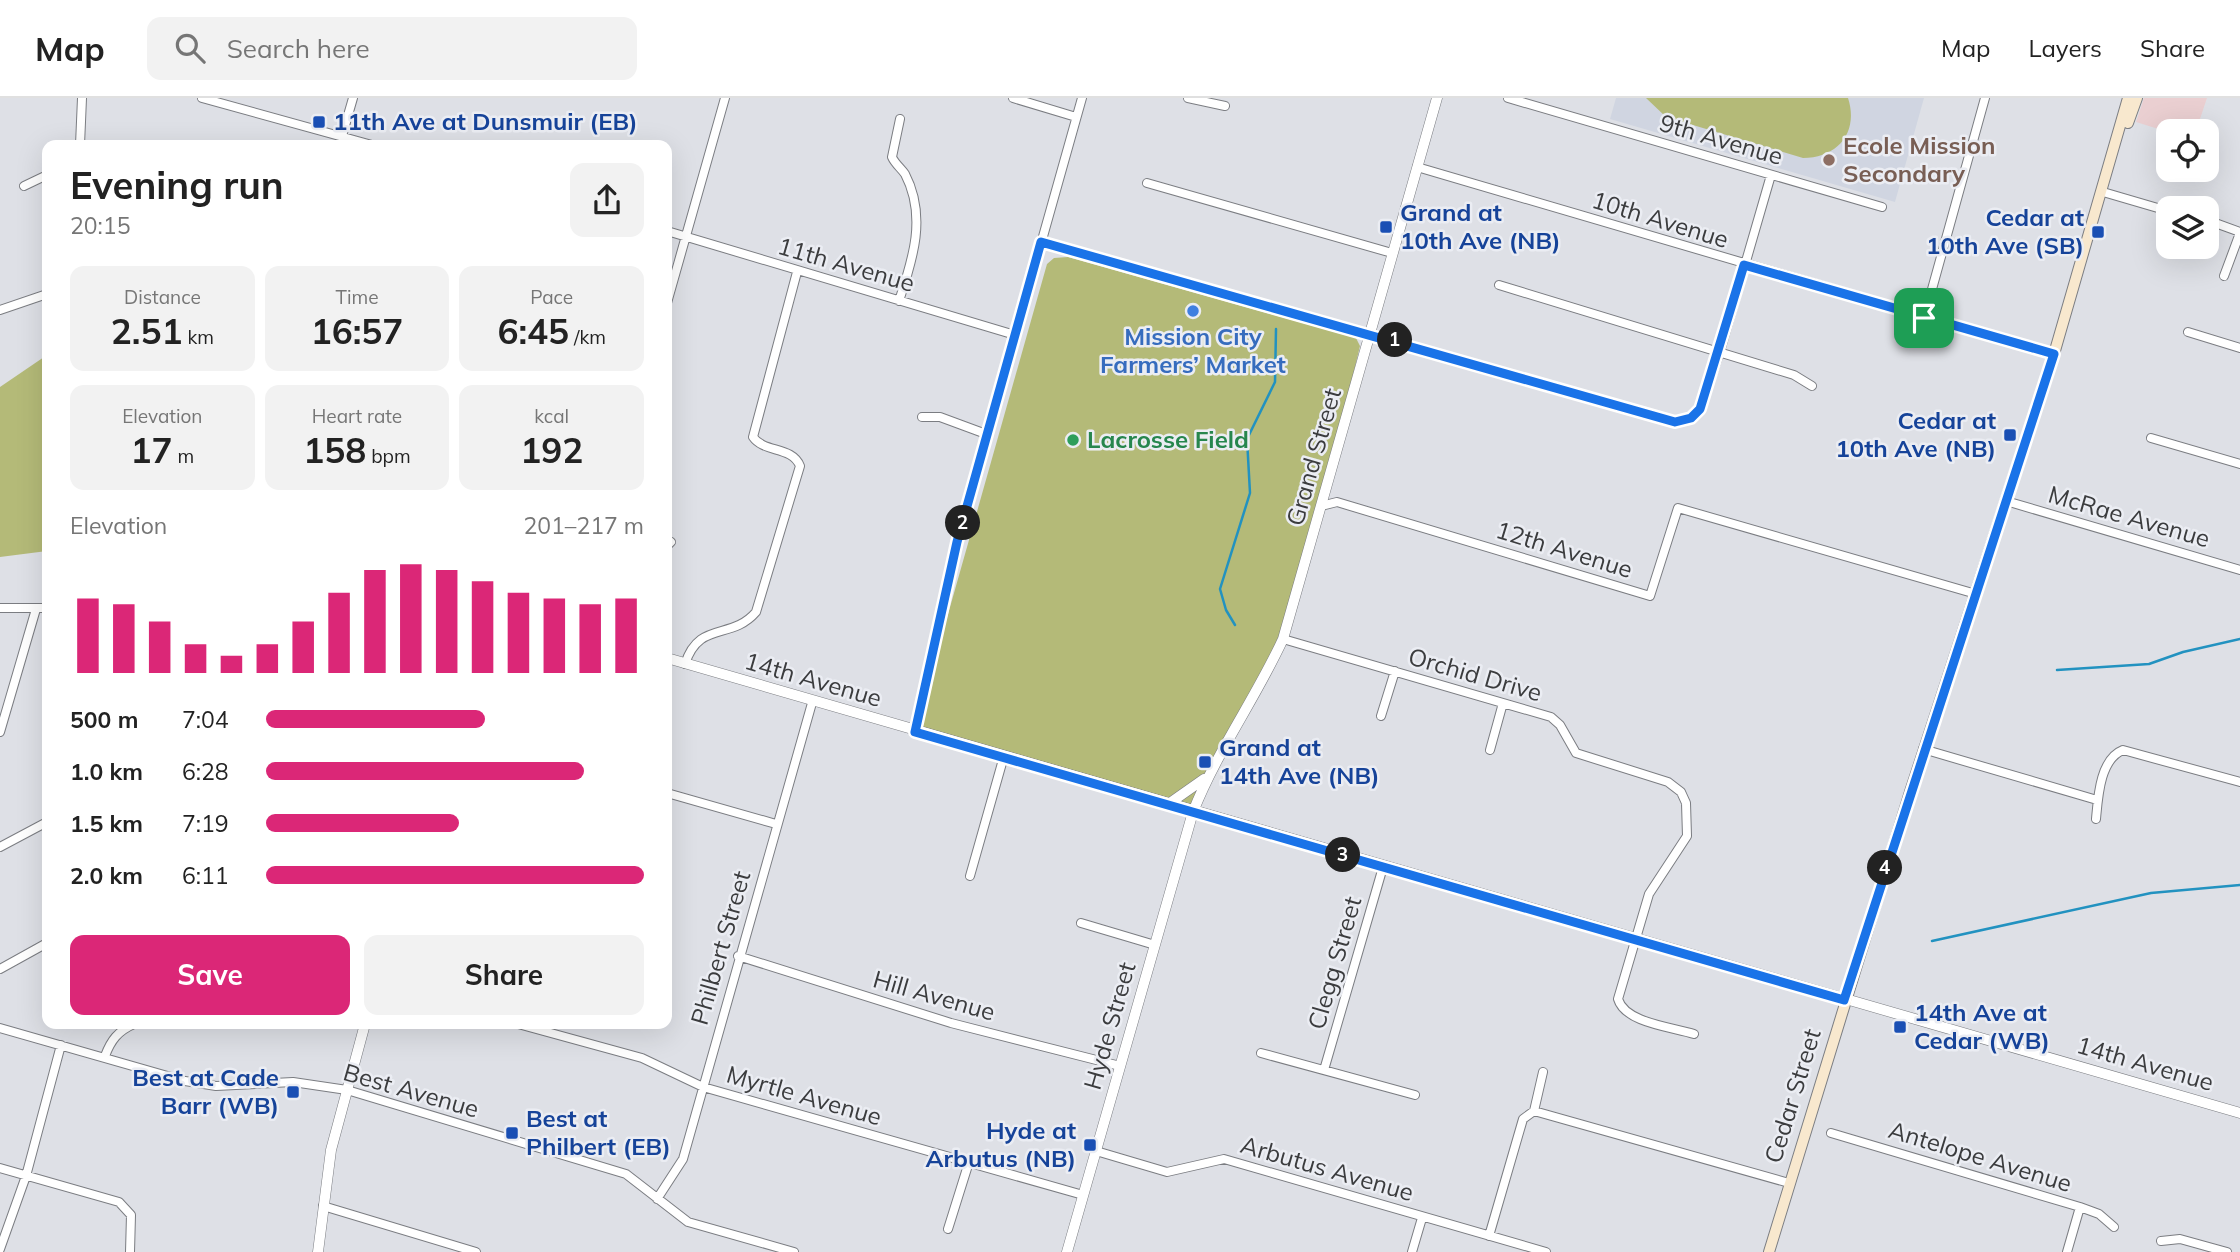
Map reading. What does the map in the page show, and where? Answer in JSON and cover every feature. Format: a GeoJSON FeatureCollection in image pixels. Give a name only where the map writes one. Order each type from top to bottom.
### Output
{"type":"FeatureCollection","features":[{"type":"Feature","properties":{"kind":"main road","name":"Cedar Street"},"geometry":{"type":"LineString","coordinates":[[1769,1252],[1923,749],[2054,354],[2103,192],[2127,98]]}},
{"type":"Feature","properties":{"kind":"main road","name":"Cedar Street"},"geometry":{"type":"LineString","coordinates":[[2103,192],[2137,98]]}},
{"type":"Feature","properties":{"kind":"street"},"geometry":{"type":"LineString","coordinates":[[80,140],[82,98]]}},
{"type":"Feature","properties":{"kind":"street"},"geometry":{"type":"LineString","coordinates":[[202,98],[355,140]]}},
{"type":"Feature","properties":{"kind":"street"},"geometry":{"type":"LineString","coordinates":[[342,136],[353,98]]}},
{"type":"Feature","properties":{"kind":"street"},"geometry":{"type":"LineString","coordinates":[[672,284],[725,98]]}},
{"type":"Feature","properties":{"kind":"street"},"geometry":{"type":"LineString","coordinates":[[1013,98],[1076,117]]}},
{"type":"Feature","properties":{"kind":"street"},"geometry":{"type":"LineString","coordinates":[[915,732],[957,542],[1082,98]]}},
{"type":"Feature","properties":{"kind":"street"},"geometry":{"type":"LineString","coordinates":[[1188,98],[1225,106]]}},
{"type":"Feature","properties":{"kind":"street","name":"Grand Street"},"geometry":{"type":"LineString","coordinates":[[1193,812],[1207,777],[1266,676],[1283,639],[1437,98]]}},
{"type":"Feature","properties":{"kind":"street","name":"9th Avenue"},"geometry":{"type":"LineString","coordinates":[[1508,98],[1882,207]]}},
{"type":"Feature","properties":{"kind":"street"},"geometry":{"type":"LineString","coordinates":[[1924,318],[1985,98]]}},
{"type":"Feature","properties":{"kind":"street"},"geometry":{"type":"LineString","coordinates":[[899,301],[912,260],[918,228],[906,176],[892,157],[900,119]]}},
{"type":"Feature","properties":{"kind":"street","name":"10th Avenue"},"geometry":{"type":"LineString","coordinates":[[1417,167],[2054,354]]}},
{"type":"Feature","properties":{"kind":"street"},"geometry":{"type":"LineString","coordinates":[[1041,242],[1371,333],[1675,422],[1691,418],[1700,409],[1720,351],[1771,175]]}},
{"type":"Feature","properties":{"kind":"street"},"geometry":{"type":"LineString","coordinates":[[24,186],[42,177]]}},
{"type":"Feature","properties":{"kind":"street"},"geometry":{"type":"LineString","coordinates":[[1147,183],[1392,253]]}},
{"type":"Feature","properties":{"kind":"street"},"geometry":{"type":"LineString","coordinates":[[2103,192],[2156,207]]}},
{"type":"Feature","properties":{"kind":"street"},"geometry":{"type":"LineString","coordinates":[[2219,224],[2240,232],[2224,276]]}},
{"type":"Feature","properties":{"kind":"street","name":"11th Avenue"},"geometry":{"type":"LineString","coordinates":[[672,232],[797,272],[1015,335]]}},
{"type":"Feature","properties":{"kind":"street"},"geometry":{"type":"LineString","coordinates":[[685,664],[696,640],[706,634],[747,622],[756,612],[785,520],[800,466],[790,454],[757,443],[753,428],[797,272]]}},
{"type":"Feature","properties":{"kind":"street"},"geometry":{"type":"LineString","coordinates":[[1499,285],[1720,351],[1794,375],[1812,386]]}},
{"type":"Feature","properties":{"kind":"street"},"geometry":{"type":"LineString","coordinates":[[0,310],[42,296]]}},
{"type":"Feature","properties":{"kind":"street"},"geometry":{"type":"LineString","coordinates":[[2188,332],[2240,348]]}},
{"type":"Feature","properties":{"kind":"street"},"geometry":{"type":"LineString","coordinates":[[922,417],[940,417],[986,434]]}},
{"type":"Feature","properties":{"kind":"street"},"geometry":{"type":"LineString","coordinates":[[2151,438],[2240,464]]}},
{"type":"Feature","properties":{"kind":"street","name":"McRae Avenue"},"geometry":{"type":"LineString","coordinates":[[2006,501],[2240,570]]}},
{"type":"Feature","properties":{"kind":"street","name":"12th Avenue"},"geometry":{"type":"LineString","coordinates":[[1321,506],[1337,502],[1650,596],[1678,508],[1976,594]]}},
{"type":"Feature","properties":{"kind":"street"},"geometry":{"type":"LineString","coordinates":[[0,608],[42,608]]}},
{"type":"Feature","properties":{"kind":"street"},"geometry":{"type":"LineString","coordinates":[[0,732],[36,609]]}},
{"type":"Feature","properties":{"kind":"street","name":"Orchid Drive"},"geometry":{"type":"LineString","coordinates":[[1283,639],[1556,720],[1573,749],[1580,755],[1668,782],[1684,797],[1688,816],[1685,841],[1652,887],[1618,999],[1632,1015],[1694,1034]]}},
{"type":"Feature","properties":{"kind":"street","name":"14th Avenue"},"geometry":{"type":"LineString","coordinates":[[672,660],[812,703],[2240,1113]]}},
{"type":"Feature","properties":{"kind":"street"},"geometry":{"type":"LineString","coordinates":[[1381,716],[1395,671]]}},
{"type":"Feature","properties":{"kind":"street","name":"Philbert Street"},"geometry":{"type":"LineString","coordinates":[[657,1199],[683,1159],[738,956],[812,703]]}},
{"type":"Feature","properties":{"kind":"street"},"geometry":{"type":"LineString","coordinates":[[1490,750],[1503,703]]}},
{"type":"Feature","properties":{"kind":"street"},"geometry":{"type":"LineString","coordinates":[[1923,749],[2097,800]]}},
{"type":"Feature","properties":{"kind":"street"},"geometry":{"type":"LineString","coordinates":[[2096,819],[2097,800],[2109,759],[2123,750],[2240,782]]}},
{"type":"Feature","properties":{"kind":"street"},"geometry":{"type":"LineString","coordinates":[[970,876],[1004,756]]}},
{"type":"Feature","properties":{"kind":"street"},"geometry":{"type":"LineString","coordinates":[[1167,805],[1180,799],[1207,777]]}},
{"type":"Feature","properties":{"kind":"street"},"geometry":{"type":"LineString","coordinates":[[672,794],[776,824]]}},
{"type":"Feature","properties":{"kind":"street","name":"Hyde Street"},"geometry":{"type":"LineString","coordinates":[[1070,1251],[1083,1195],[1193,812]]}},
{"type":"Feature","properties":{"kind":"street"},"geometry":{"type":"LineString","coordinates":[[0,846],[42,825]]}},
{"type":"Feature","properties":{"kind":"street","name":"Clegg Street"},"geometry":{"type":"LineString","coordinates":[[1324,1070],[1383,867]]}},
{"type":"Feature","properties":{"kind":"street"},"geometry":{"type":"LineString","coordinates":[[1082,923],[1155,945]]}},
{"type":"Feature","properties":{"kind":"street"},"geometry":{"type":"LineString","coordinates":[[0,969],[42,946]]}},
{"type":"Feature","properties":{"kind":"street","name":"Hill Avenue"},"geometry":{"type":"LineString","coordinates":[[738,956],[951,1023],[1120,1066]]}},
{"type":"Feature","properties":{"kind":"street","name":"Best Avenue"},"geometry":{"type":"LineString","coordinates":[[0,1028],[185,1081],[216,1086],[293,1082],[347,1090],[626,1174],[688,1222],[794,1252]]}},
{"type":"Feature","properties":{"kind":"street"},"geometry":{"type":"LineString","coordinates":[[105,1056],[110,1041],[123,1029]]}},
{"type":"Feature","properties":{"kind":"street"},"geometry":{"type":"LineString","coordinates":[[318,1252],[331,1150],[364,1029]]}},
{"type":"Feature","properties":{"kind":"street","name":"Myrtle Avenue"},"geometry":{"type":"LineString","coordinates":[[536,1029],[642,1058],[703,1087],[1083,1195]]}},
{"type":"Feature","properties":{"kind":"street"},"geometry":{"type":"LineString","coordinates":[[0,1250],[26,1176],[61,1045]]}},
{"type":"Feature","properties":{"kind":"street"},"geometry":{"type":"LineString","coordinates":[[1261,1053],[1415,1095]]}},
{"type":"Feature","properties":{"kind":"street"},"geometry":{"type":"LineString","coordinates":[[1489,1236],[1523,1119],[1534,1111],[1543,1072]]}},
{"type":"Feature","properties":{"kind":"street"},"geometry":{"type":"LineString","coordinates":[[1534,1111],[1789,1183]]}},
{"type":"Feature","properties":{"kind":"street","name":"Antelope Avenue"},"geometry":{"type":"LineString","coordinates":[[1830,1133],[2080,1207],[2099,1214],[2114,1227]]}},
{"type":"Feature","properties":{"kind":"street","name":"Arbutus Avenue"},"geometry":{"type":"LineString","coordinates":[[1096,1151],[1167,1172],[1224,1159],[1546,1252]]}},
{"type":"Feature","properties":{"kind":"street"},"geometry":{"type":"LineString","coordinates":[[948,1229],[969,1162]]}},
{"type":"Feature","properties":{"kind":"street"},"geometry":{"type":"LineString","coordinates":[[0,1168],[118,1202],[127,1208],[131,1224],[130,1252]]}},
{"type":"Feature","properties":{"kind":"street"},"geometry":{"type":"LineString","coordinates":[[323,1206],[476,1252]]}},
{"type":"Feature","properties":{"kind":"street"},"geometry":{"type":"LineString","coordinates":[[2067,1252],[2080,1207]]}},
{"type":"Feature","properties":{"kind":"street"},"geometry":{"type":"LineString","coordinates":[[1412,1252],[1422,1218]]}},
{"type":"Feature","properties":{"kind":"street"},"geometry":{"type":"LineString","coordinates":[[2161,1241],[2180,1239],[2227,1252]]}},
{"type":"Feature","properties":{"kind":"shaded area","name":"Ecole Mission Secondary"},"geometry":{"type":"Polygon","coordinates":[[[1616,98],[1924,98],[1895,202],[1610,119],[1616,98]]]}},
{"type":"Feature","properties":{"kind":"shaded area"},"geometry":{"type":"Polygon","coordinates":[[[2144,98],[2207,98],[2200,119],[2156,119],[2156,128],[2136,122],[2144,98]]]}},
{"type":"Feature","properties":{"kind":"green space"},"geometry":{"type":"Polygon","coordinates":[[[1646,98],[1848,98],[1851,122],[1843,141],[1836,148],[1815,157],[1803,158],[1666,117],[1646,98]]]}},
{"type":"Feature","properties":{"kind":"green space"},"geometry":{"type":"Polygon","coordinates":[[[1068,257],[1356,338],[1360,346],[1324,497],[1283,639],[1193,812],[915,731],[1047,264],[1054,258],[1068,257]]]}},
{"type":"Feature","properties":{"kind":"green space"},"geometry":{"type":"Polygon","coordinates":[[[42,358],[42,552],[0,557],[0,387],[42,358]]]}},
{"type":"Feature","properties":{"kind":"waterway"},"geometry":{"type":"LineString","coordinates":[[1235,625],[1226,610],[1220,589],[1250,493],[1247,439],[1275,382],[1276,329]]}},
{"type":"Feature","properties":{"kind":"waterway"},"geometry":{"type":"LineString","coordinates":[[2057,670],[2149,664],[2183,652],[2240,639]]}},
{"type":"Feature","properties":{"kind":"waterway"},"geometry":{"type":"LineString","coordinates":[[1932,941],[2151,893],[2240,885]]}},
{"type":"Feature","properties":{"kind":"place","name":"11th Ave at Dunsmuir (EB)"},"geometry":{"type":"Point","coordinates":[319,122]}},
{"type":"Feature","properties":{"kind":"place","name":"Ecole Mission Secondary"},"geometry":{"type":"Point","coordinates":[1829,160]}},
{"type":"Feature","properties":{"kind":"place","name":"Grand at 10th Ave (NB)"},"geometry":{"type":"Point","coordinates":[1386,227]}},
{"type":"Feature","properties":{"kind":"place","name":"Cedar at 10th Ave (SB)"},"geometry":{"type":"Point","coordinates":[2098,232]}},
{"type":"Feature","properties":{"kind":"place","name":"Mission City Farmers’ Market"},"geometry":{"type":"Point","coordinates":[1193,311]}},
{"type":"Feature","properties":{"kind":"place","name":"Cedar at 10th Ave (NB)"},"geometry":{"type":"Point","coordinates":[2010,435]}},
{"type":"Feature","properties":{"kind":"place","name":"Lacrosse Field"},"geometry":{"type":"Point","coordinates":[1073,440]}},
{"type":"Feature","properties":{"kind":"place","name":"Grand at 14th Ave (NB)"},"geometry":{"type":"Point","coordinates":[1205,762]}},
{"type":"Feature","properties":{"kind":"place","name":"14th Ave at Cedar (WB)"},"geometry":{"type":"Point","coordinates":[1900,1027]}},
{"type":"Feature","properties":{"kind":"place","name":"Best at Cade Barr (WB)"},"geometry":{"type":"Point","coordinates":[293,1092]}},
{"type":"Feature","properties":{"kind":"place","name":"Best at Philbert (EB)"},"geometry":{"type":"Point","coordinates":[512,1133]}},
{"type":"Feature","properties":{"kind":"place","name":"Hyde at Arbutus (NB)"},"geometry":{"type":"Point","coordinates":[1090,1145]}},
{"type":"Feature","properties":{"kind":"route"},"geometry":{"type":"LineString","coordinates":[[1041,242],[1371,333],[1675,422],[1691,418],[1700,409],[1720,351],[1744,265],[1924,318],[2054,354],[1923,749],[1844,1000],[915,732],[957,542],[1041,242]]}}]}
